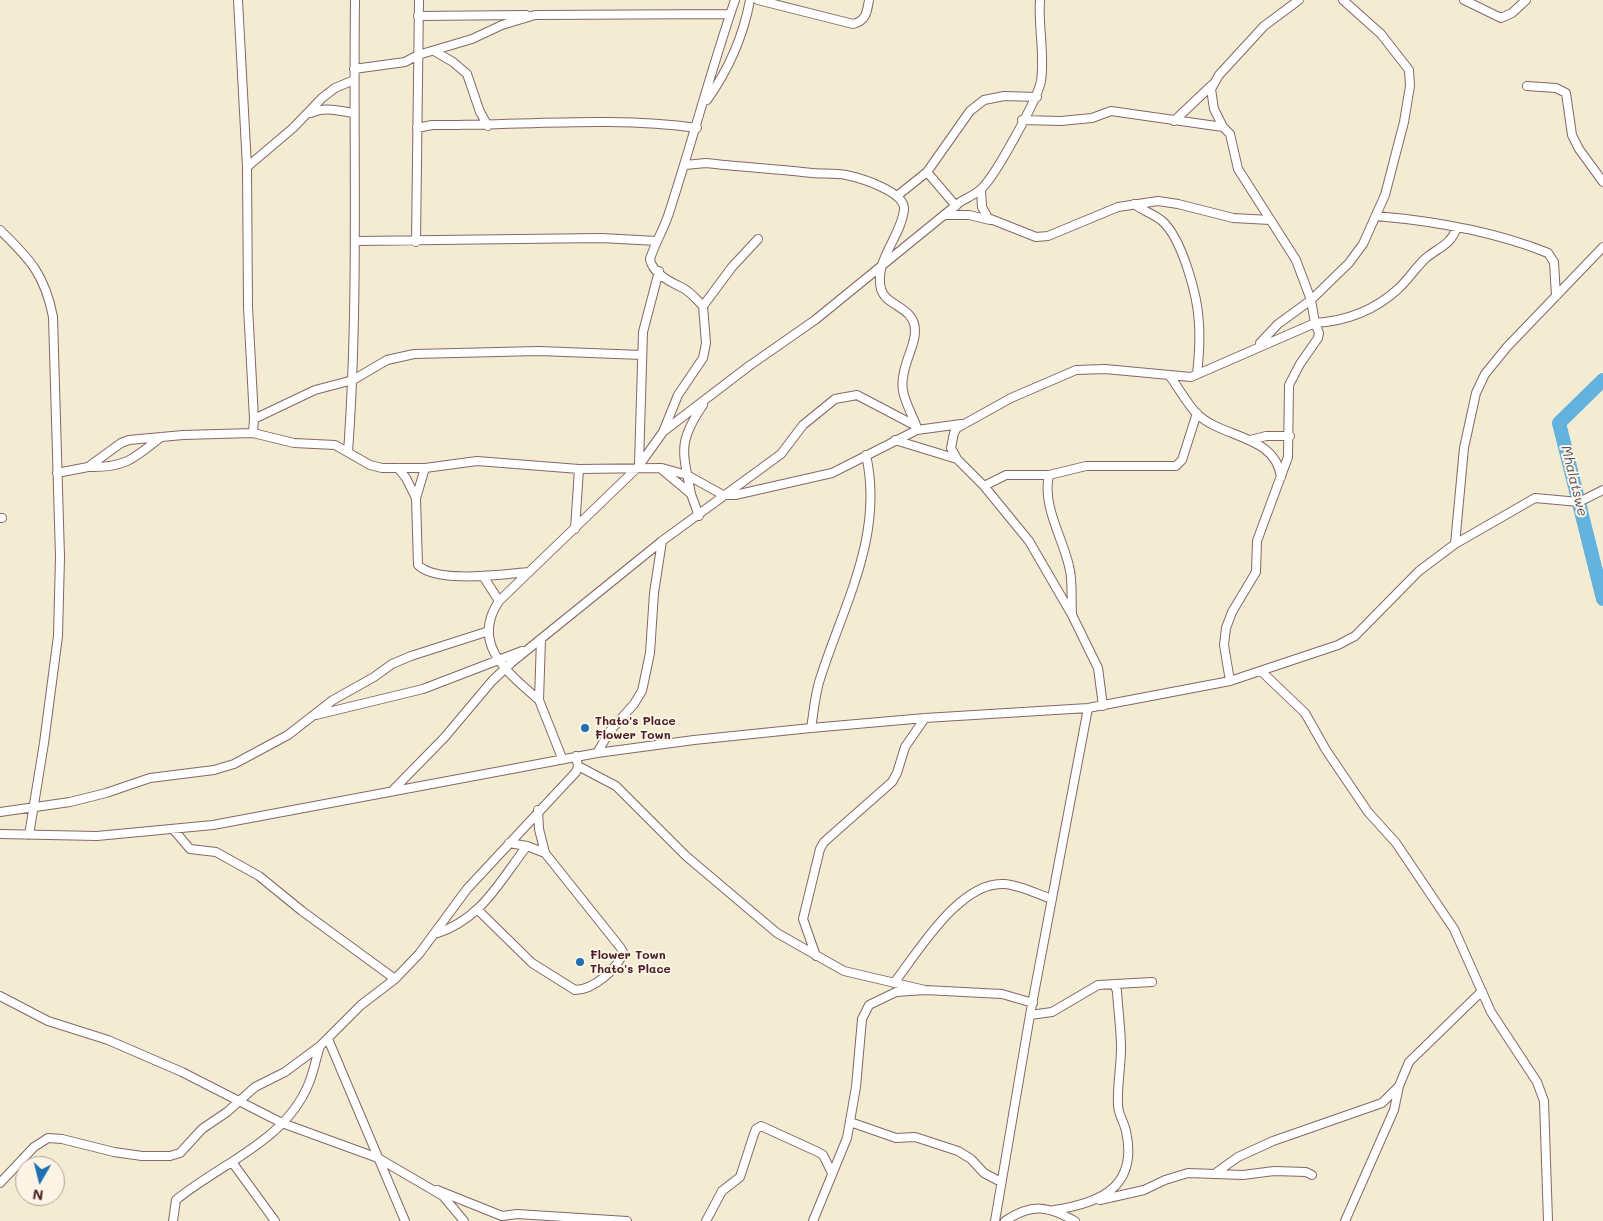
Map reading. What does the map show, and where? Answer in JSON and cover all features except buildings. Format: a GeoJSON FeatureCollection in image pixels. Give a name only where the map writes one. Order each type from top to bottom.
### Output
{"type":"FeatureCollection","features":[{"type":"Feature","properties":{"kind":"street"},"geometry":{"type":"LineString","coordinates":[[238,0],[247,167],[248,307],[254,419],[253,433]]}},
{"type":"Feature","properties":{"kind":"street"},"geometry":{"type":"LineString","coordinates":[[348,452],[353,380],[356,241],[355,0]]}},
{"type":"Feature","properties":{"kind":"street"},"geometry":{"type":"LineString","coordinates":[[416,242],[419,0]]}},
{"type":"Feature","properties":{"kind":"street"},"geometry":{"type":"LineString","coordinates":[[539,700],[504,670],[498,659],[490,643],[489,632],[492,612],[499,601],[639,466],[663,432],[678,395],[703,358],[706,343],[706,319],[702,306],[681,287],[670,283],[650,263],[650,259],[662,232],[685,165],[704,104],[715,59],[735,0]]}},
{"type":"Feature","properties":{"kind":"street"},"geometry":{"type":"LineString","coordinates":[[704,104],[724,76],[738,48],[750,0]]}},
{"type":"Feature","properties":{"kind":"street"},"geometry":{"type":"LineString","coordinates":[[758,0],[853,24],[860,22],[865,16],[869,0]]}},
{"type":"Feature","properties":{"kind":"street"},"geometry":{"type":"LineString","coordinates":[[663,432],[815,320],[944,215],[981,190],[1009,149],[1022,120],[1037,97],[1041,80],[1040,0]]}},
{"type":"Feature","properties":{"kind":"street"},"geometry":{"type":"LineString","coordinates":[[1174,120],[1212,85],[1264,26],[1299,0]]}},
{"type":"Feature","properties":{"kind":"street"},"geometry":{"type":"LineString","coordinates":[[1257,347],[1278,324],[1311,300],[1349,263],[1363,244],[1385,195],[1404,122],[1410,78],[1409,70],[1381,34],[1343,0]]}},
{"type":"Feature","properties":{"kind":"street"},"geometry":{"type":"LineString","coordinates":[[1464,0],[1501,18],[1512,13],[1526,0]]}},
{"type":"Feature","properties":{"kind":"street"},"geometry":{"type":"LineString","coordinates":[[418,16],[730,14]]}},
{"type":"Feature","properties":{"kind":"street"},"geometry":{"type":"LineString","coordinates":[[354,69],[405,62],[418,55],[472,39],[502,25],[536,15]]}},
{"type":"Feature","properties":{"kind":"street"},"geometry":{"type":"LineString","coordinates":[[434,51],[453,62],[467,74],[480,112],[488,126]]}},
{"type":"Feature","properties":{"kind":"street"},"geometry":{"type":"LineString","coordinates":[[247,167],[309,114],[322,98],[335,88],[354,80]]}},
{"type":"Feature","properties":{"kind":"street"},"geometry":{"type":"LineString","coordinates":[[1212,85],[1214,108],[1223,127],[1230,134],[1238,169],[1296,260],[1311,300],[1315,323],[1319,333],[1318,338],[1300,364],[1290,385],[1288,457],[1257,541],[1256,572],[1232,612],[1226,628],[1224,645],[1230,681]]}},
{"type":"Feature","properties":{"kind":"street"},"geometry":{"type":"LineString","coordinates":[[1527,86],[1556,88],[1566,93],[1572,135],[1579,150],[1603,182]]}},
{"type":"Feature","properties":{"kind":"street"},"geometry":{"type":"LineString","coordinates":[[896,196],[927,172],[970,111],[984,100],[1004,96],[1037,97]]}},
{"type":"Feature","properties":{"kind":"street"},"geometry":{"type":"LineString","coordinates":[[309,114],[318,110],[354,113]]}},
{"type":"Feature","properties":{"kind":"street"},"geometry":{"type":"LineString","coordinates":[[1022,120],[1092,118],[1111,111],[1223,127]]}},
{"type":"Feature","properties":{"kind":"street"},"geometry":{"type":"LineString","coordinates":[[417,128],[600,123],[671,124],[696,128]]}},
{"type":"Feature","properties":{"kind":"street"},"geometry":{"type":"LineString","coordinates":[[685,165],[706,163],[845,175],[871,182],[903,202],[903,215],[882,266],[881,288],[884,294],[909,313],[914,322],[916,333],[904,372],[902,393],[916,428]]}},
{"type":"Feature","properties":{"kind":"street"},"geometry":{"type":"LineString","coordinates":[[927,172],[956,206]]}},
{"type":"Feature","properties":{"kind":"street"},"geometry":{"type":"LineString","coordinates":[[981,190],[983,210],[992,221]]}},
{"type":"Feature","properties":{"kind":"street"},"geometry":{"type":"LineString","coordinates":[[944,215],[969,215],[1042,237],[1118,207],[1158,201],[1233,218],[1270,220]]}},
{"type":"Feature","properties":{"kind":"street"},"geometry":{"type":"LineString","coordinates":[[1134,204],[1160,219],[1180,251],[1194,292],[1200,322],[1197,374]]}},
{"type":"Feature","properties":{"kind":"street"},"geometry":{"type":"LineString","coordinates":[[1376,216],[1458,227],[1548,253],[1554,262],[1556,296]]}},
{"type":"Feature","properties":{"kind":"street"},"geometry":{"type":"LineString","coordinates":[[956,459],[951,442],[954,432],[1011,398],[1076,370],[1105,369],[1183,378],[1197,374],[1315,323],[1356,316],[1377,305],[1398,289],[1427,258],[1449,243],[1458,227]]}},
{"type":"Feature","properties":{"kind":"street"},"geometry":{"type":"LineString","coordinates":[[0,230],[35,267],[48,293],[53,317],[60,557],[58,636],[29,835]]}},
{"type":"Feature","properties":{"kind":"street"},"geometry":{"type":"LineString","coordinates":[[356,241],[416,242],[601,238],[657,241]]}},
{"type":"Feature","properties":{"kind":"street"},"geometry":{"type":"LineString","coordinates":[[702,306],[746,249],[758,239]]}},
{"type":"Feature","properties":{"kind":"street"},"geometry":{"type":"LineString","coordinates":[[1455,544],[1464,448],[1476,393],[1485,374],[1495,360],[1603,247]]}},
{"type":"Feature","properties":{"kind":"street"},"geometry":{"type":"LineString","coordinates":[[639,466],[642,355],[647,309],[659,271]]}},
{"type":"Feature","properties":{"kind":"street"},"geometry":{"type":"LineString","coordinates":[[254,419],[315,390],[353,380],[387,360],[414,354],[539,351],[642,355]]}},
{"type":"Feature","properties":{"kind":"street"},"geometry":{"type":"LineString","coordinates":[[1169,375],[1197,413],[1267,449],[1276,461],[1281,479]]}},
{"type":"Feature","properties":{"kind":"street"},"geometry":{"type":"LineString","coordinates":[[393,790],[444,738],[492,681],[504,670],[662,541],[699,516],[723,495],[781,454],[802,426],[835,399],[857,395],[916,428]]}},
{"type":"Feature","properties":{"kind":"street"},"geometry":{"type":"LineString","coordinates":[[699,516],[691,494],[683,448],[685,435],[707,399]]}},
{"type":"Feature","properties":{"kind":"street"},"geometry":{"type":"LineString","coordinates":[[984,486],[1006,475],[1049,476],[1086,466],[1176,466],[1182,460],[1197,413]]}},
{"type":"Feature","properties":{"kind":"street"},"geometry":{"type":"LineString","coordinates":[[88,467],[121,443],[161,436],[253,433],[294,443],[335,445],[370,465],[398,468],[425,468],[477,461],[579,469],[639,466],[660,468],[687,475],[723,495],[747,493],[802,478],[832,473],[916,428],[965,424]]}},
{"type":"Feature","properties":{"kind":"street"},"geometry":{"type":"LineString","coordinates":[[57,473],[88,467],[109,467],[125,463],[161,436]]}},
{"type":"Feature","properties":{"kind":"street"},"geometry":{"type":"LineString","coordinates":[[1248,440],[1266,436],[1290,436]]}},
{"type":"Feature","properties":{"kind":"street"},"geometry":{"type":"LineString","coordinates":[[895,440],[956,459],[984,486],[1029,541],[1072,615],[1098,668],[1103,706]]}},
{"type":"Feature","properties":{"kind":"street"},"geometry":{"type":"LineString","coordinates":[[811,728],[820,678],[859,569],[870,523],[872,480],[866,455]]}},
{"type":"Feature","properties":{"kind":"street"},"geometry":{"type":"LineString","coordinates":[[398,468],[406,478],[416,498]]}},
{"type":"Feature","properties":{"kind":"street"},"geometry":{"type":"LineString","coordinates":[[425,468],[416,498],[418,565],[424,572],[484,576],[529,572]]}},
{"type":"Feature","properties":{"kind":"street"},"geometry":{"type":"LineString","coordinates":[[660,468],[691,494]]}},
{"type":"Feature","properties":{"kind":"street"},"geometry":{"type":"LineString","coordinates":[[575,529],[579,469]]}},
{"type":"Feature","properties":{"kind":"street"},"geometry":{"type":"LineString","coordinates":[[1049,476],[1046,488],[1053,520],[1070,568],[1072,615]]}},
{"type":"Feature","properties":{"kind":"street"},"geometry":{"type":"LineString","coordinates":[[0,834],[97,836],[213,825],[562,758],[597,753],[694,740],[811,728],[926,718],[1088,708],[1164,692],[1230,681],[1338,645],[1355,636],[1419,572],[1455,544],[1535,498],[1579,502],[1603,490]]}},
{"type":"Feature","properties":{"kind":"street"},"geometry":{"type":"LineString","coordinates":[[597,753],[610,731],[634,704],[642,691],[650,653],[654,593],[662,541]]}},
{"type":"Feature","properties":{"kind":"street"},"geometry":{"type":"LineString","coordinates":[[484,576],[499,601]]}},
{"type":"Feature","properties":{"kind":"street"},"geometry":{"type":"LineString","coordinates":[[0,812],[70,802],[106,793],[150,778],[214,770],[234,764],[261,752],[314,716],[333,700],[374,677],[392,664],[411,656],[489,632]]}},
{"type":"Feature","properties":{"kind":"street"},"geometry":{"type":"LineString","coordinates":[[541,638],[539,700],[562,758]]}},
{"type":"Feature","properties":{"kind":"street"},"geometry":{"type":"LineString","coordinates":[[314,716],[423,689],[498,659],[527,650]]}},
{"type":"Feature","properties":{"kind":"street"},"geometry":{"type":"LineString","coordinates":[[1262,671],[1305,713],[1326,750],[1368,812],[1396,843],[1454,929],[1492,1012],[1542,1092],[1548,1221]]}},
{"type":"Feature","properties":{"kind":"street"},"geometry":{"type":"LineString","coordinates":[[995,1221],[1030,1015],[1088,708]]}},
{"type":"Feature","properties":{"kind":"street"},"geometry":{"type":"LineString","coordinates":[[816,956],[804,928],[803,919],[820,849],[824,842],[892,782],[897,773],[905,747],[926,718]]}},
{"type":"Feature","properties":{"kind":"street"},"geometry":{"type":"LineString","coordinates":[[0,1183],[34,1147],[48,1138],[62,1139],[114,1152],[142,1156],[170,1156],[180,1153],[202,1129],[255,1087],[285,1072],[320,1046],[361,1005],[395,979],[435,934],[467,889],[538,810],[571,778],[578,766],[576,756]]}},
{"type":"Feature","properties":{"kind":"street"},"geometry":{"type":"LineString","coordinates":[[578,766],[616,786],[686,856],[778,932],[844,971],[925,990]]}},
{"type":"Feature","properties":{"kind":"street"},"geometry":{"type":"LineString","coordinates":[[478,910],[532,963],[576,990],[582,990],[599,980],[616,964],[623,952],[545,853],[539,829],[538,810]]}},
{"type":"Feature","properties":{"kind":"street"},"geometry":{"type":"LineString","coordinates":[[173,828],[190,849],[216,852],[259,876],[302,911],[395,979]]}},
{"type":"Feature","properties":{"kind":"street"},"geometry":{"type":"LineString","coordinates":[[509,843],[527,846],[545,853]]}},
{"type":"Feature","properties":{"kind":"street"},"geometry":{"type":"LineString","coordinates":[[435,934],[460,924],[478,910],[527,846]]}},
{"type":"Feature","properties":{"kind":"street"},"geometry":{"type":"LineString","coordinates":[[894,983],[948,913],[976,890],[994,884],[1003,884],[1052,899]]}},
{"type":"Feature","properties":{"kind":"street"},"geometry":{"type":"LineString","coordinates":[[1030,1015],[1052,1012],[1098,984],[1152,982]]}},
{"type":"Feature","properties":{"kind":"street"},"geometry":{"type":"LineString","coordinates":[[1005,1221],[1033,1208],[1054,1210],[1081,1206],[1096,1200],[1114,1189],[1124,1175],[1128,1159],[1126,1130],[1118,1108],[1121,1048],[1117,991],[1114,984]]}},
{"type":"Feature","properties":{"kind":"street"},"geometry":{"type":"LineString","coordinates":[[813,1221],[847,1138],[864,1012],[876,1001],[896,992],[925,990],[1002,994],[1033,1003]]}},
{"type":"Feature","properties":{"kind":"street"},"geometry":{"type":"LineString","coordinates":[[1345,1221],[1394,1110],[1399,1086],[1406,1069],[1414,1056],[1482,991]]}},
{"type":"Feature","properties":{"kind":"street"},"geometry":{"type":"LineString","coordinates":[[0,996],[48,1022],[108,1040],[182,1072],[282,1123],[378,1158],[443,1196],[464,1221]]}},
{"type":"Feature","properties":{"kind":"street"},"geometry":{"type":"LineString","coordinates":[[328,1039],[405,1221]]}},
{"type":"Feature","properties":{"kind":"street"},"geometry":{"type":"LineString","coordinates":[[173,1221],[176,1200],[199,1181],[232,1162],[267,1138],[282,1123],[309,1084],[320,1046]]}},
{"type":"Feature","properties":{"kind":"street"},"geometry":{"type":"LineString","coordinates":[[1217,1172],[1238,1157],[1273,1140],[1382,1104],[1399,1086]]}},
{"type":"Feature","properties":{"kind":"street"},"geometry":{"type":"LineString","coordinates":[[850,1122],[889,1136],[915,1137],[958,1151],[971,1159],[984,1173],[1001,1182]]}},
{"type":"Feature","properties":{"kind":"street"},"geometry":{"type":"LineString","coordinates":[[706,1221],[722,1191],[740,1177],[756,1129],[761,1126],[823,1155],[832,1173]]}},
{"type":"Feature","properties":{"kind":"street"},"geometry":{"type":"LineString","coordinates":[[232,1162],[275,1221]]}},
{"type":"Feature","properties":{"kind":"street"},"geometry":{"type":"LineString","coordinates":[[1096,1200],[1144,1190],[1165,1180],[1188,1173],[1217,1172],[1237,1175],[1274,1171],[1306,1172],[1312,1175]]}},
{"type":"Feature","properties":{"kind":"street"},"geometry":{"type":"LineString","coordinates":[[423,1185],[458,1197],[511,1221]]}},
{"type":"Feature","properties":{"kind":"street"},"geometry":{"type":"LineString","coordinates":[[1054,1210],[1074,1221]]}},
{"type":"Feature","properties":{"kind":"street"},"geometry":{"type":"LineString","coordinates":[[502,1216],[516,1214],[627,1221]]}},
{"type":"Feature","properties":{"kind":"waterway","name":"Mhalatswe"},"geometry":{"type":"LineString","coordinates":[[1603,380],[1559,423],[1603,599]]}},
{"type":"Feature","properties":{"kind":"place","name":"Thato's Place Flower Town"},"geometry":{"type":"Point","coordinates":[585,728]}},
{"type":"Feature","properties":{"kind":"place","name":"Flower Town Thato's Place"},"geometry":{"type":"Point","coordinates":[580,962]}}]}
